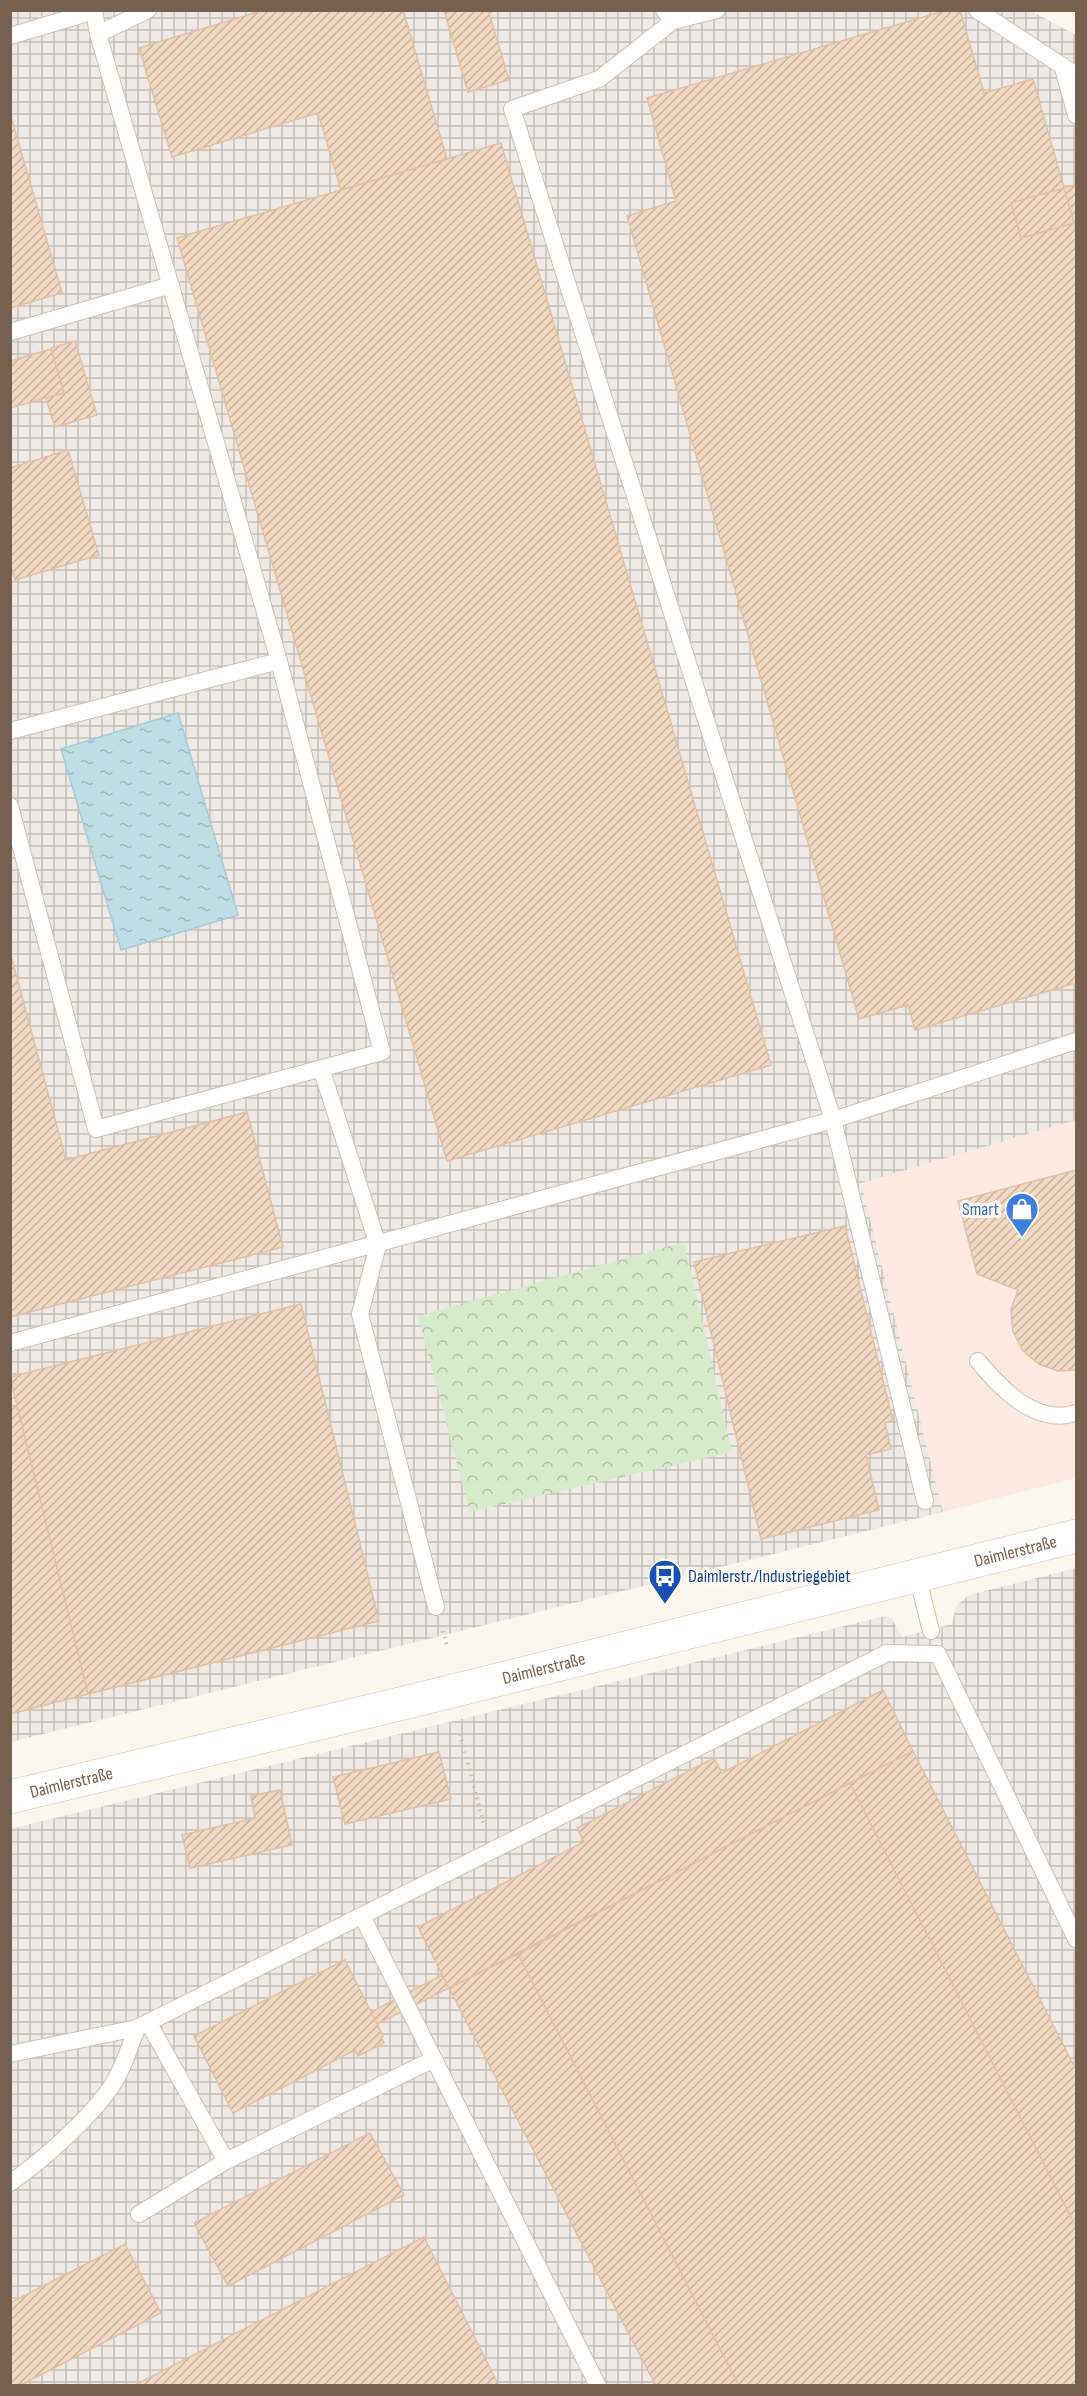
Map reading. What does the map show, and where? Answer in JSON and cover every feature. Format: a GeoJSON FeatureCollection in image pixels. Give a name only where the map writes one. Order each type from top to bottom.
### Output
{"type":"FeatureCollection","features":[{"type":"Feature","properties":{"kind":"street","name":"Daimlerstraße"},"geometry":{"type":"LineString","coordinates":[[10,1797],[433,1696],[1077,1536]]}},
{"type":"Feature","properties":{"kind":"lane"},"geometry":{"type":"LineString","coordinates":[[99,34],[148,10]]}},
{"type":"Feature","properties":{"kind":"lane"},"geometry":{"type":"LineString","coordinates":[[717,10],[668,16],[599,79],[512,109],[833,1120],[925,1501]]}},
{"type":"Feature","properties":{"kind":"lane"},"geometry":{"type":"LineString","coordinates":[[977,10],[1070,72],[1077,115]]}},
{"type":"Feature","properties":{"kind":"lane"},"geometry":{"type":"LineString","coordinates":[[10,36],[94,11],[279,662],[382,1052],[96,1128],[10,806]]}},
{"type":"Feature","properties":{"kind":"lane"},"geometry":{"type":"LineString","coordinates":[[10,332],[171,285]]}},
{"type":"Feature","properties":{"kind":"lane"},"geometry":{"type":"LineString","coordinates":[[10,731],[279,662]]}},
{"type":"Feature","properties":{"kind":"lane"},"geometry":{"type":"LineString","coordinates":[[10,1343],[833,1120],[1077,1041]]}},
{"type":"Feature","properties":{"kind":"lane"},"geometry":{"type":"LineString","coordinates":[[321,1068],[378,1245],[360,1314],[436,1607]]}},
{"type":"Feature","properties":{"kind":"lane"},"geometry":{"type":"LineString","coordinates":[[978,1361],[1014,1398],[1033,1409],[1051,1416],[1077,1413]]}},
{"type":"Feature","properties":{"kind":"lane"},"geometry":{"type":"LineString","coordinates":[[917,1575],[932,1631]]}},
{"type":"Feature","properties":{"kind":"lane"},"geometry":{"type":"LineString","coordinates":[[10,2054],[142,2025],[887,1653],[938,1654],[1077,1939]]}},
{"type":"Feature","properties":{"kind":"lane"},"geometry":{"type":"LineString","coordinates":[[362,1916],[598,2385]]}},
{"type":"Feature","properties":{"kind":"lane"},"geometry":{"type":"LineString","coordinates":[[142,2025],[226,2161]]}},
{"type":"Feature","properties":{"kind":"lane"},"geometry":{"type":"LineString","coordinates":[[10,2183],[63,2139],[111,2087],[142,2025]]}},
{"type":"Feature","properties":{"kind":"lane"},"geometry":{"type":"LineString","coordinates":[[140,2214],[226,2161],[434,2059]]}},
{"type":"Feature","properties":{"kind":"path"},"geometry":{"type":"LineString","coordinates":[[445,1636],[447,1646]]}},
{"type":"Feature","properties":{"kind":"path"},"geometry":{"type":"LineString","coordinates":[[460,1734],[491,1851]]}},
{"type":"Feature","properties":{"kind":"shaded area"},"geometry":{"type":"Polygon","coordinates":[[[1029,10],[1076,35],[1076,1120],[861,1183],[943,1512],[11,1742],[10,11],[1029,10]]]}},
{"type":"Feature","properties":{"kind":"shaded area"},"geometry":{"type":"Polygon","coordinates":[[[1076,1120],[1076,1478],[943,1512],[861,1183],[1076,1120]]]}},
{"type":"Feature","properties":{"kind":"shaded area"},"geometry":{"type":"Polygon","coordinates":[[[1076,1568],[1076,2385],[11,2385],[10,1829],[885,1616],[892,1619],[902,1637],[952,1624],[956,1606],[969,1595],[1076,1568]]]}},
{"type":"Feature","properties":{"kind":"green space"},"geometry":{"type":"Polygon","coordinates":[[[684,1242],[732,1452],[470,1512],[418,1316],[684,1242]]]}},
{"type":"Feature","properties":{"kind":"water"},"geometry":{"type":"Polygon","coordinates":[[[178,713],[238,915],[121,950],[61,749],[178,713]]]}},
{"type":"Feature","properties":{"kind":"building"},"geometry":{"type":"Polygon","coordinates":[[[264,10],[403,10],[447,159],[341,190],[318,113],[172,157],[139,48],[264,10]]]}},
{"type":"Feature","properties":{"kind":"building"},"geometry":{"type":"Polygon","coordinates":[[[444,10],[496,10],[489,13],[509,80],[468,92],[444,10]]]}},
{"type":"Feature","properties":{"kind":"building"},"geometry":{"type":"Polygon","coordinates":[[[947,10],[960,10],[984,93],[1033,79],[1064,188],[1011,203],[1021,238],[1074,223],[1076,231],[1076,983],[915,1030],[908,1005],[859,1019],[627,216],[676,201],[647,98],[947,10]]]}},
{"type":"Feature","properties":{"kind":"building"},"geometry":{"type":"Polygon","coordinates":[[[10,113],[62,293],[10,308],[10,113]]]}},
{"type":"Feature","properties":{"kind":"building"},"geometry":{"type":"Polygon","coordinates":[[[501,143],[771,1065],[447,1161],[177,238],[501,143]]]}},
{"type":"Feature","properties":{"kind":"building"},"geometry":{"type":"Polygon","coordinates":[[[1076,184],[1076,223],[1074,223],[1064,188],[1076,184]]]}},
{"type":"Feature","properties":{"kind":"building"},"geometry":{"type":"Polygon","coordinates":[[[1064,188],[1074,223],[1021,238],[1011,203],[1064,188]]]}},
{"type":"Feature","properties":{"kind":"building"},"geometry":{"type":"Polygon","coordinates":[[[75,341],[97,415],[55,427],[46,398],[64,393],[51,348],[75,341]]]}},
{"type":"Feature","properties":{"kind":"building"},"geometry":{"type":"Polygon","coordinates":[[[51,349],[64,393],[10,408],[10,361],[51,349]]]}},
{"type":"Feature","properties":{"kind":"building"},"geometry":{"type":"Polygon","coordinates":[[[68,450],[99,555],[15,580],[10,564],[10,468],[68,450]]]}},
{"type":"Feature","properties":{"kind":"building"},"geometry":{"type":"Polygon","coordinates":[[[10,952],[66,1160],[247,1112],[283,1247],[10,1317],[10,952]]]}},
{"type":"Feature","properties":{"kind":"building","name":"Smart"},"geometry":{"type":"Polygon","coordinates":[[[1076,1170],[1076,1370],[1058,1371],[1039,1364],[1023,1351],[1013,1332],[1011,1309],[1018,1290],[977,1274],[958,1201],[1076,1170]]]}},
{"type":"Feature","properties":{"kind":"building"},"geometry":{"type":"Polygon","coordinates":[[[845,1226],[893,1421],[885,1423],[891,1449],[866,1455],[879,1510],[761,1539],[694,1262],[845,1226]]]}},
{"type":"Feature","properties":{"kind":"building"},"geometry":{"type":"Polygon","coordinates":[[[301,1304],[379,1621],[88,1694],[10,1377],[301,1304]]]}},
{"type":"Feature","properties":{"kind":"building"},"geometry":{"type":"Polygon","coordinates":[[[17,1405],[88,1694],[10,1714],[10,1407],[17,1405]]]}},
{"type":"Feature","properties":{"kind":"building"},"geometry":{"type":"Polygon","coordinates":[[[883,1690],[913,1751],[449,1988],[418,1927],[584,1842],[577,1828],[714,1758],[722,1773],[883,1690]]]}},
{"type":"Feature","properties":{"kind":"building"},"geometry":{"type":"Polygon","coordinates":[[[913,1751],[1076,2070],[1076,2227],[850,1783],[913,1751]]]}},
{"type":"Feature","properties":{"kind":"building"},"geometry":{"type":"Polygon","coordinates":[[[439,1752],[451,1799],[345,1824],[333,1777],[439,1752]]]}},
{"type":"Feature","properties":{"kind":"building"},"geometry":{"type":"Polygon","coordinates":[[[850,1783],[1076,2227],[1076,2386],[739,2386],[518,1954],[850,1783]]]}},
{"type":"Feature","properties":{"kind":"building"},"geometry":{"type":"Polygon","coordinates":[[[280,1790],[292,1845],[190,1868],[182,1835],[255,1818],[251,1796],[280,1790]]]}},
{"type":"Feature","properties":{"kind":"building"},"geometry":{"type":"Polygon","coordinates":[[[518,1954],[739,2386],[656,2386],[449,1988],[518,1954]]]}},
{"type":"Feature","properties":{"kind":"building"},"geometry":{"type":"Polygon","coordinates":[[[345,1960],[383,2036],[381,2037],[384,2043],[358,2056],[355,2050],[233,2113],[194,2036],[345,1960]]]}},
{"type":"Feature","properties":{"kind":"building"},"geometry":{"type":"Polygon","coordinates":[[[442,1975],[449,1988],[377,2024],[371,2012],[442,1975]]]}},
{"type":"Feature","properties":{"kind":"building"},"geometry":{"type":"Polygon","coordinates":[[[370,2133],[404,2195],[228,2286],[194,2223],[370,2133]]]}},
{"type":"Feature","properties":{"kind":"building"},"geometry":{"type":"Polygon","coordinates":[[[424,2237],[499,2386],[133,2386],[424,2237]]]}},
{"type":"Feature","properties":{"kind":"building"},"geometry":{"type":"Polygon","coordinates":[[[125,2244],[161,2313],[19,2386],[10,2386],[10,2303],[125,2244]]]}},
{"type":"Feature","properties":{"kind":"place","name":"Smart"},"geometry":{"type":"Point","coordinates":[1022,1238]}},
{"type":"Feature","properties":{"kind":"place","name":"Daimlerstr./Industriegebiet"},"geometry":{"type":"Point","coordinates":[665,1605]}}]}
